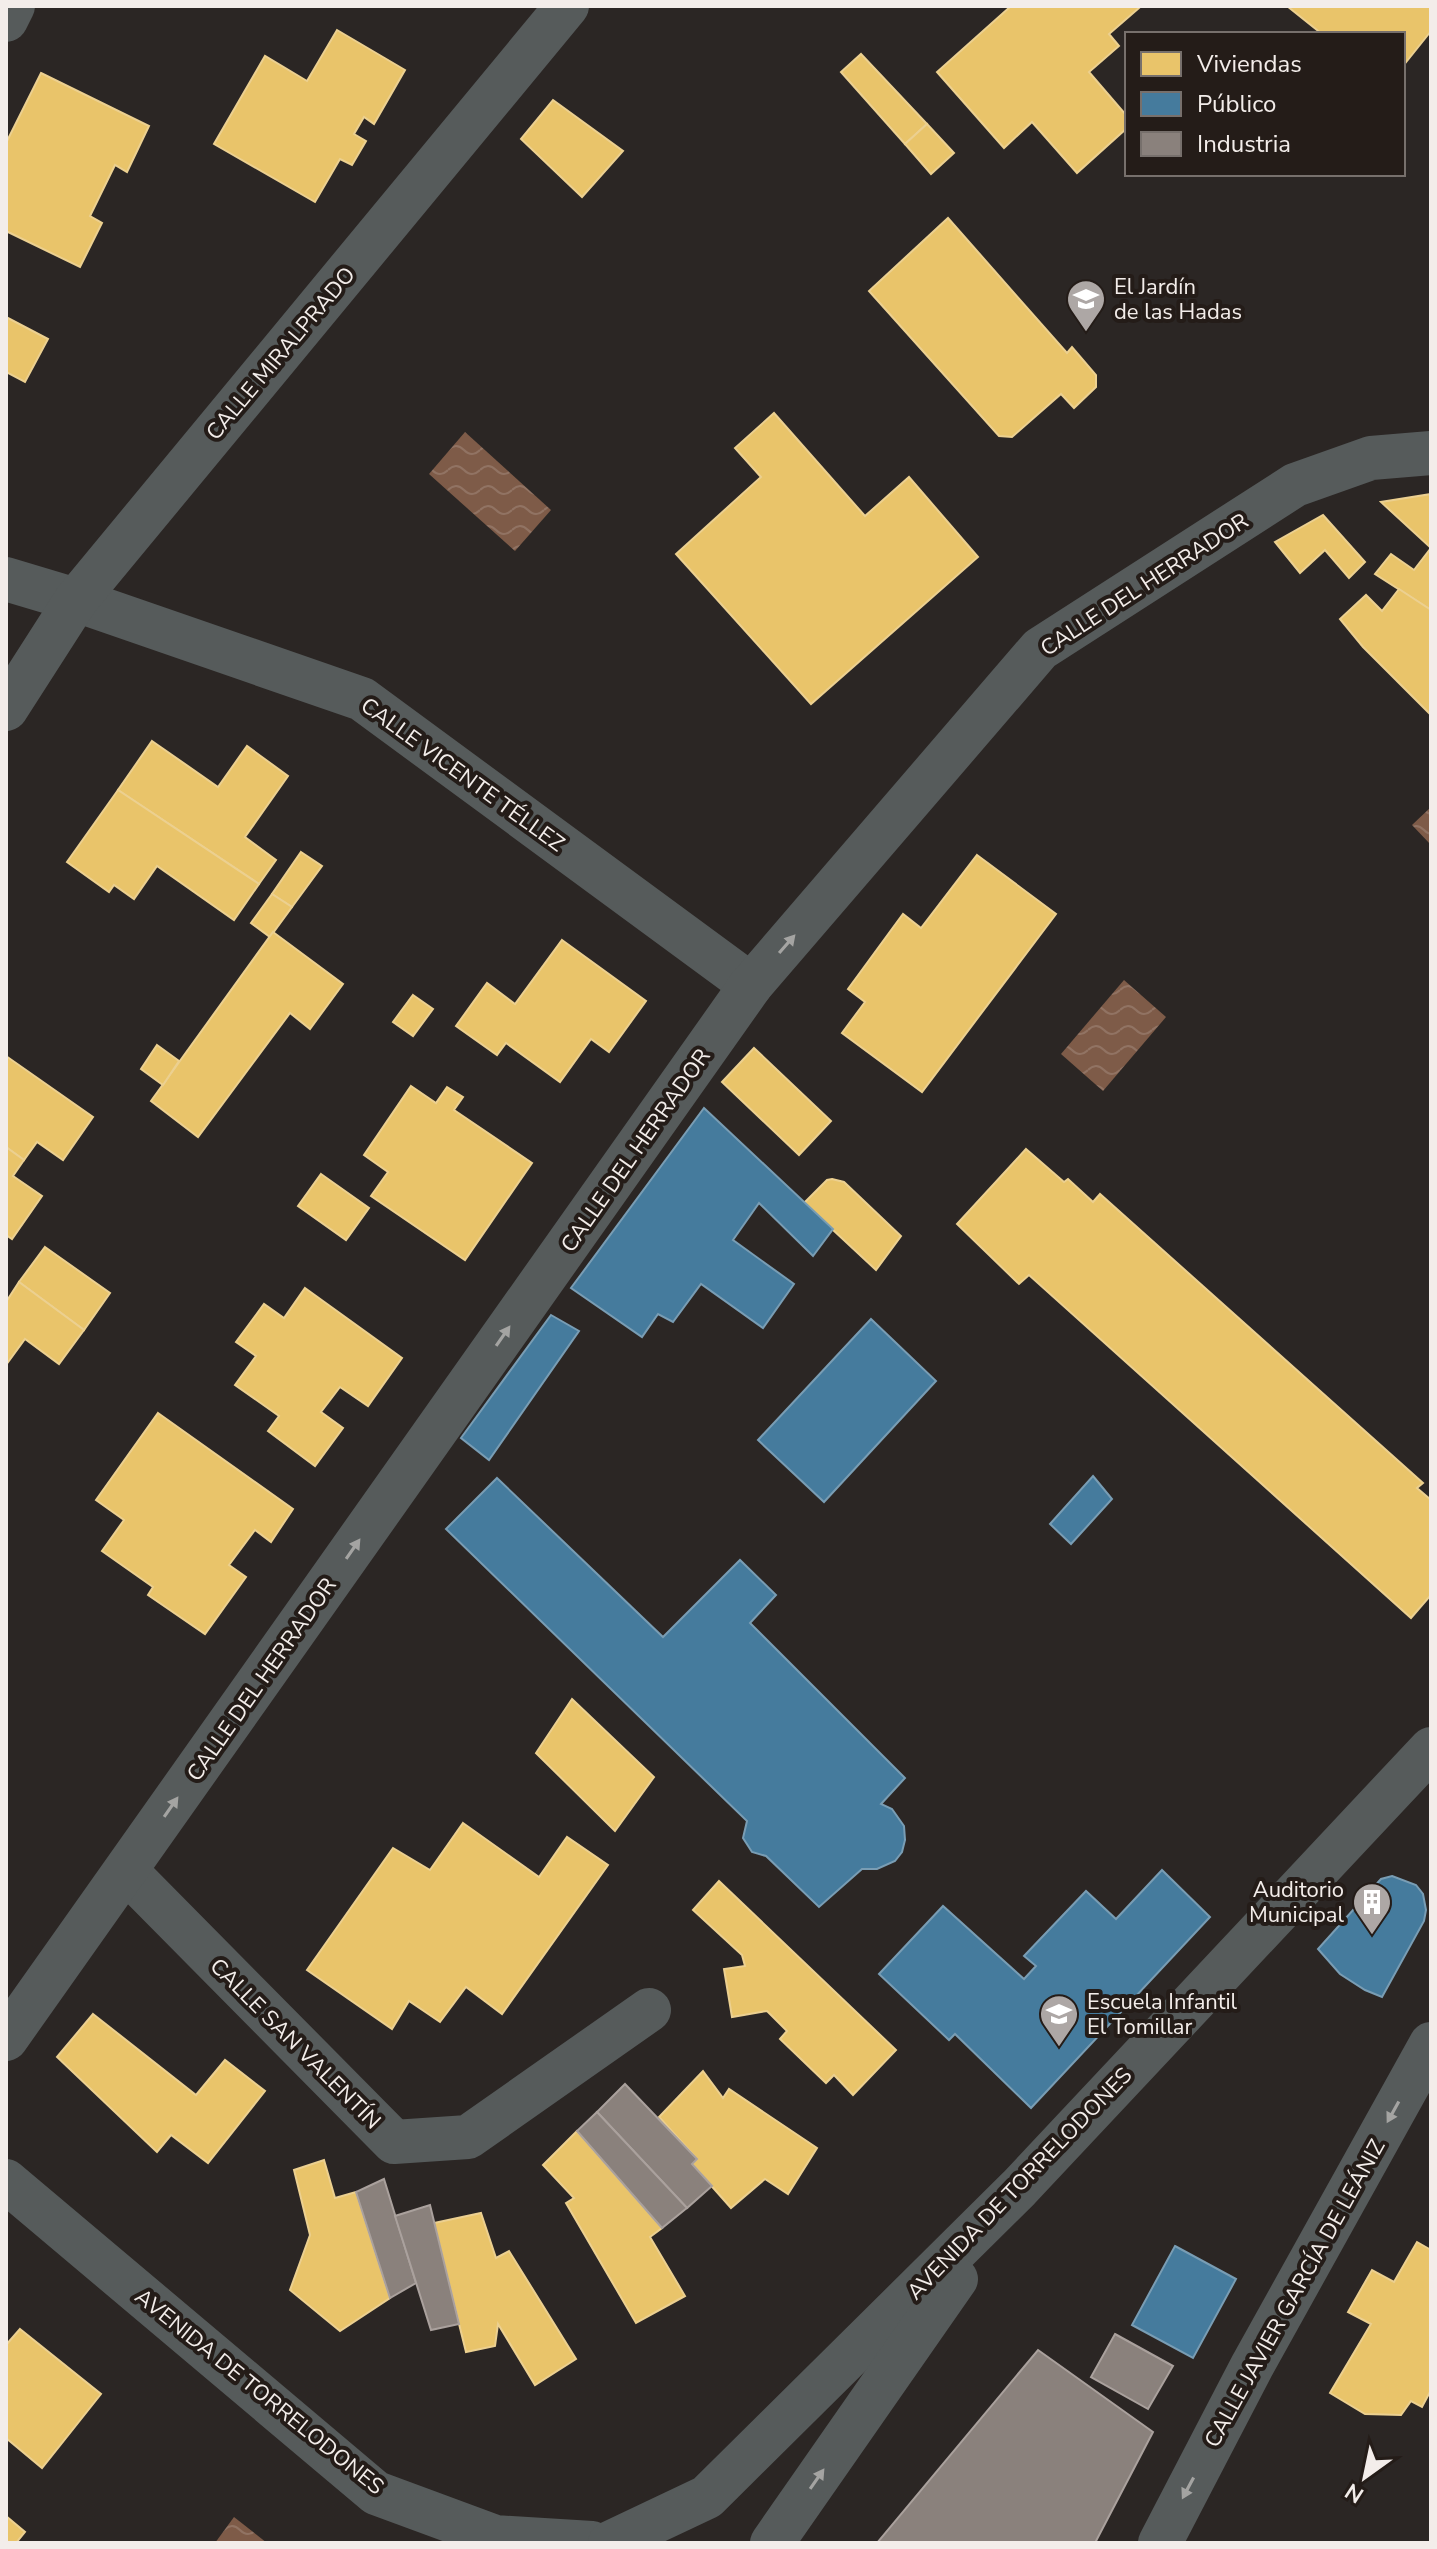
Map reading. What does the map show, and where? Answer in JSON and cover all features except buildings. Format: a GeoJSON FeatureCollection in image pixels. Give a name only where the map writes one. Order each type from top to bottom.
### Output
{"type":"FeatureCollection","features":[{"type":"Feature","properties":{"kind":"street"},"geometry":{"type":"LineString","coordinates":[[6,20],[13,6]]}},
{"type":"Feature","properties":{"kind":"street","name":"CALLE MIRALPRADO"},"geometry":{"type":"LineString","coordinates":[[6,709],[76,600],[567,6]]}},
{"type":"Feature","properties":{"kind":"street","name":"CALLE DEL HERRADOR"},"geometry":{"type":"LineString","coordinates":[[6,2039],[751,985],[1040,649],[1295,485],[1371,458],[1431,453]]}},
{"type":"Feature","properties":{"kind":"street","name":"CALLE VICENTE TÉLLEZ"},"geometry":{"type":"LineString","coordinates":[[6,579],[76,600],[362,699],[751,985]]}},
{"type":"Feature","properties":{"kind":"street","name":"AVENIDA DE TORRELODONES"},"geometry":{"type":"LineString","coordinates":[[610,2543],[707,2497],[1019,2188],[1431,1749]]}},
{"type":"Feature","properties":{"kind":"street","name":"CALLE SAN VALENTÍN"},"geometry":{"type":"LineString","coordinates":[[126,1871],[394,2142],[468,2137],[649,2010]]}},
{"type":"Feature","properties":{"kind":"street","name":"CALLE JAVIER GARCÍA DE LEÁNIZ"},"geometry":{"type":"LineString","coordinates":[[1160,2543],[1252,2366],[1431,2044]]}},
{"type":"Feature","properties":{"kind":"street","name":"AVENIDA DE TORRELODONES"},"geometry":{"type":"LineString","coordinates":[[6,2181],[376,2493],[495,2537],[592,2543]]}},
{"type":"Feature","properties":{"kind":"street"},"geometry":{"type":"LineString","coordinates":[[772,2543],[1019,2188]]}},
{"type":"Feature","properties":{"kind":"water"},"geometry":{"type":"Polygon","coordinates":[[[465,432],[551,510],[515,551],[429,474],[465,432]]]}},
{"type":"Feature","properties":{"kind":"water"},"geometry":{"type":"Polygon","coordinates":[[[1431,807],[1431,845],[1412,825],[1431,807]]]}},
{"type":"Feature","properties":{"kind":"water"},"geometry":{"type":"Polygon","coordinates":[[[1124,980],[1166,1017],[1103,1091],[1061,1054],[1124,980]]]}},
{"type":"Feature","properties":{"kind":"water"},"geometry":{"type":"Polygon","coordinates":[[[234,2517],[267,2543],[215,2543],[234,2517]]]}},
{"type":"Feature","properties":{"kind":"place","name":"El Jardín de las Hadas"},"geometry":{"type":"Point","coordinates":[1086,333]}},
{"type":"Feature","properties":{"kind":"place","name":"Auditorio Municipal"},"geometry":{"type":"Point","coordinates":[1372,1936]}},
{"type":"Feature","properties":{"kind":"place","name":"Escuela Infantil El Tomillar"},"geometry":{"type":"Point","coordinates":[1059,2048]}}]}
